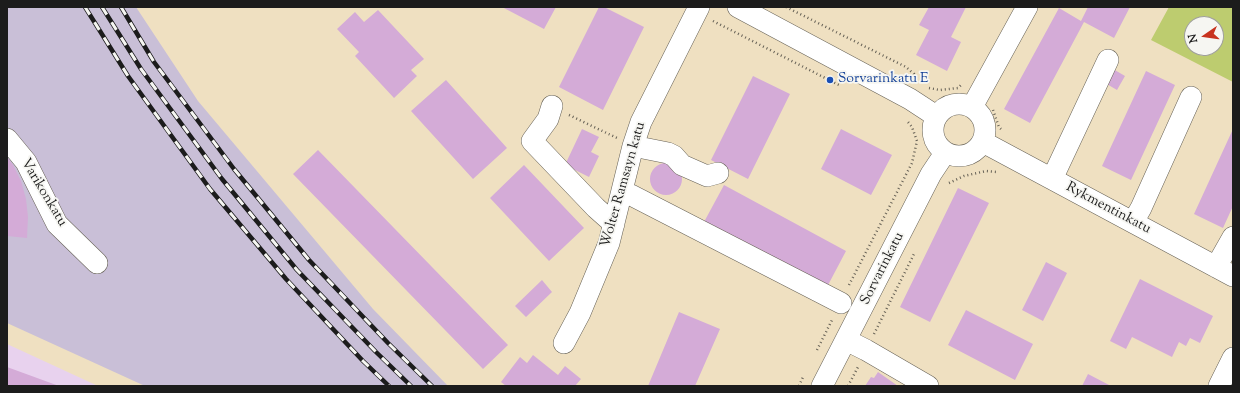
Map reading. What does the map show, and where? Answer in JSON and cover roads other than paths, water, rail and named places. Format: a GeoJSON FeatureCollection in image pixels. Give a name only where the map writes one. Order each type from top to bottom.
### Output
{"type":"FeatureCollection","features":[{"type":"Feature","properties":{"kind":"street"},"geometry":{"type":"LineString","coordinates":[[738,7],[914,92],[936,116]]}},
{"type":"Feature","properties":{"kind":"street"},"geometry":{"type":"LineString","coordinates":[[972,107],[1027,7]]}},
{"type":"Feature","properties":{"kind":"street","name":"Wolter Ramsayn katu"},"geometry":{"type":"LineString","coordinates":[[564,343],[580,314],[609,243],[614,224],[628,143],[641,122],[698,10]]}},
{"type":"Feature","properties":{"kind":"street"},"geometry":{"type":"LineString","coordinates":[[1052,179],[1108,60]]}},
{"type":"Feature","properties":{"kind":"street"},"geometry":{"type":"LineString","coordinates":[[1133,222],[1141,208],[1191,97]]}},
{"type":"Feature","properties":{"kind":"street"},"geometry":{"type":"LineString","coordinates":[[959,103],[972,107],[981,115],[986,129],[983,142],[973,153],[959,157],[945,153],[935,143],[932,127],[936,116],[947,106],[959,103]]}},
{"type":"Feature","properties":{"kind":"street"},"geometry":{"type":"LineString","coordinates":[[552,106],[548,120],[532,141],[596,208],[614,224]]}},
{"type":"Feature","properties":{"kind":"street","name":"Varikonkatu"},"geometry":{"type":"LineString","coordinates":[[7,139],[26,162],[57,224],[97,263]]}},
{"type":"Feature","properties":{"kind":"street","name":"Rykmentinkatu"},"geometry":{"type":"LineString","coordinates":[[983,142],[1225,272]]}},
{"type":"Feature","properties":{"kind":"street"},"geometry":{"type":"LineString","coordinates":[[628,143],[668,153],[674,156],[682,165],[707,176],[718,174]]}},
{"type":"Feature","properties":{"kind":"street","name":"Sorvarinkatu"},"geometry":{"type":"LineString","coordinates":[[822,386],[932,174],[945,153]]}},
{"type":"Feature","properties":{"kind":"street"},"geometry":{"type":"LineString","coordinates":[[631,195],[841,303]]}},
{"type":"Feature","properties":{"kind":"street"},"geometry":{"type":"LineString","coordinates":[[1225,272],[1233,237]]}},
{"type":"Feature","properties":{"kind":"street"},"geometry":{"type":"LineString","coordinates":[[846,340],[928,386]]}},
{"type":"Feature","properties":{"kind":"street"},"geometry":{"type":"LineString","coordinates":[[1219,386],[1233,358]]}},
{"type":"Feature","properties":{"kind":"railway"},"geometry":{"type":"LineString","coordinates":[[85,7],[128,76],[210,189],[286,279],[363,361],[389,386]]}},
{"type":"Feature","properties":{"kind":"railway"},"geometry":{"type":"LineString","coordinates":[[102,7],[141,69],[222,179],[297,270],[411,386]]}},
{"type":"Feature","properties":{"kind":"railway"},"geometry":{"type":"LineString","coordinates":[[121,7],[154,62],[234,169],[309,260],[388,343],[432,386]]}},
{"type":"Feature","properties":{"kind":"place","name":"Sorvarinkatu E"},"geometry":{"type":"Point","coordinates":[830,80]}}]}
